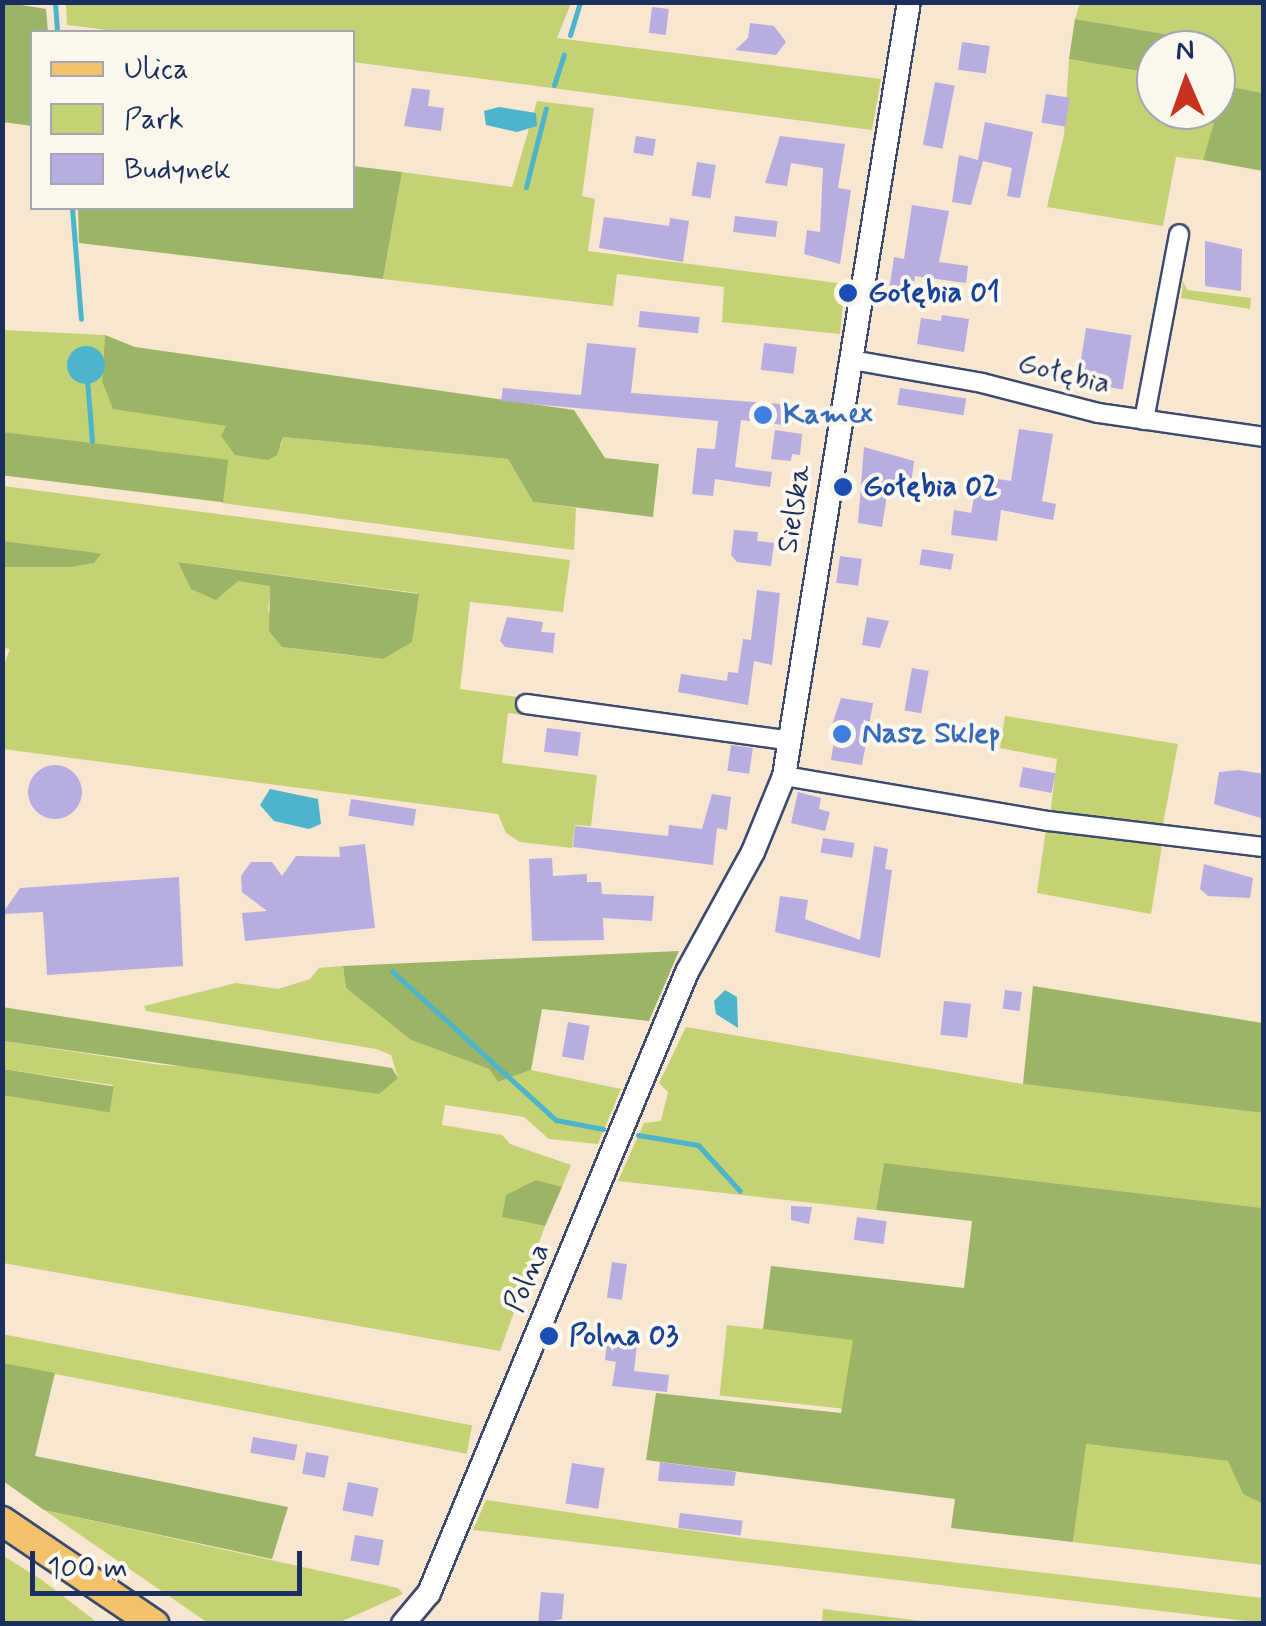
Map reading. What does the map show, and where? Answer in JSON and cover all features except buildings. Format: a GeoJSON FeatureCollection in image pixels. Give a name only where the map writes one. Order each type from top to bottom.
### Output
{"type":"FeatureCollection","features":[{"type":"Feature","properties":{"kind":"main road"},"geometry":{"type":"LineString","coordinates":[[2,1522],[154,1624]]}},
{"type":"Feature","properties":{"kind":"street","name":"Sielska"},"geometry":{"type":"LineString","coordinates":[[698,948],[753,852],[784,776],[909,2]]}},
{"type":"Feature","properties":{"kind":"street"},"geometry":{"type":"LineString","coordinates":[[1144,420],[1179,234]]}},
{"type":"Feature","properties":{"kind":"street","name":"Gołębia"},"geometry":{"type":"LineString","coordinates":[[852,360],[1144,420],[1264,437]]}},
{"type":"Feature","properties":{"kind":"street"},"geometry":{"type":"LineString","coordinates":[[526,704],[791,742]]}},
{"type":"Feature","properties":{"kind":"street"},"geometry":{"type":"LineString","coordinates":[[784,776],[1048,821],[1169,831],[1264,847]]}},
{"type":"Feature","properties":{"kind":"street","name":"Polna"},"geometry":{"type":"LineString","coordinates":[[403,1624],[429,1593],[698,948]]}},
{"type":"Feature","properties":{"kind":"green space"},"geometry":{"type":"Polygon","coordinates":[[[3,2],[46,9],[48,30],[30,30],[30,126],[3,122],[3,2]]]}},
{"type":"Feature","properties":{"kind":"green space"},"geometry":{"type":"Polygon","coordinates":[[[66,3],[571,3],[557,38],[881,79],[872,130],[355,62],[355,30],[108,30],[67,25],[66,3]]]}},
{"type":"Feature","properties":{"kind":"green space"},"geometry":{"type":"Polygon","coordinates":[[[1080,3],[1263,3],[1263,93],[1236,88],[1236,30],[1140,30],[1075,19],[1080,3]]]}},
{"type":"Feature","properties":{"kind":"green space"},"geometry":{"type":"Polygon","coordinates":[[[1075,19],[1141,30],[1136,30],[1136,71],[1069,59],[1075,19]]]}},
{"type":"Feature","properties":{"kind":"green space"},"geometry":{"type":"Polygon","coordinates":[[[1069,59],[1136,71],[1136,130],[1212,130],[1203,160],[1176,157],[1163,226],[1047,207],[1064,135],[1069,59]]]}},
{"type":"Feature","properties":{"kind":"green space"},"geometry":{"type":"Polygon","coordinates":[[[1236,88],[1263,93],[1263,171],[1203,160],[1212,130],[1236,130],[1236,88]]]}},
{"type":"Feature","properties":{"kind":"green space"},"geometry":{"type":"Polygon","coordinates":[[[537,101],[594,108],[582,196],[595,199],[588,251],[845,284],[840,334],[722,322],[724,287],[617,274],[613,306],[383,279],[402,172],[512,187],[537,101]]]}},
{"type":"Feature","properties":{"kind":"green space"},"geometry":{"type":"Polygon","coordinates":[[[355,166],[402,172],[383,279],[79,243],[78,210],[355,210],[355,166]]]}},
{"type":"Feature","properties":{"kind":"green space"},"geometry":{"type":"Polygon","coordinates":[[[1183,281],[1187,290],[1251,298],[1250,309],[1181,298],[1183,281]]]}},
{"type":"Feature","properties":{"kind":"green space"},"geometry":{"type":"Polygon","coordinates":[[[2,330],[105,335],[102,381],[281,446],[283,437],[508,459],[533,502],[576,508],[574,550],[222,503],[227,460],[3,432],[2,330]]]}},
{"type":"Feature","properties":{"kind":"green space"},"geometry":{"type":"Polygon","coordinates":[[[105,335],[135,347],[574,410],[605,458],[659,464],[653,517],[533,502],[508,459],[283,437],[277,455],[268,460],[235,455],[221,436],[226,426],[113,409],[102,381],[105,335]]]}},
{"type":"Feature","properties":{"kind":"green space"},"geometry":{"type":"Polygon","coordinates":[[[3,432],[228,460],[223,502],[2,475],[3,432]]]}},
{"type":"Feature","properties":{"kind":"green space"},"geometry":{"type":"Polygon","coordinates":[[[3,486],[570,560],[563,612],[470,602],[460,689],[525,698],[523,715],[508,713],[502,763],[597,775],[591,826],[575,825],[572,848],[520,842],[506,833],[498,814],[3,749],[3,668],[10,649],[3,648],[2,567],[94,563],[83,551],[3,541],[3,486]],[[179,562],[271,586],[268,610],[282,647],[383,659],[418,593],[179,562]]]}},
{"type":"Feature","properties":{"kind":"green space"},"geometry":{"type":"Polygon","coordinates":[[[3,541],[101,554],[94,563],[70,567],[3,567],[3,541]]]}},
{"type":"Feature","properties":{"kind":"green space"},"geometry":{"type":"Polygon","coordinates":[[[178,562],[419,594],[412,642],[383,659],[282,647],[269,631],[270,586],[238,581],[216,600],[191,589],[178,562]]]}},
{"type":"Feature","properties":{"kind":"green space"},"geometry":{"type":"Polygon","coordinates":[[[1005,716],[1178,744],[1163,824],[1050,816],[1057,759],[1000,748],[1005,716]]]}},
{"type":"Feature","properties":{"kind":"green space"},"geometry":{"type":"Polygon","coordinates":[[[1046,829],[1163,839],[1151,914],[1037,893],[1046,829]]]}},
{"type":"Feature","properties":{"kind":"green space"},"geometry":{"type":"Polygon","coordinates":[[[679,951],[649,1021],[542,1009],[531,1070],[498,1082],[489,1069],[411,1040],[346,988],[343,966],[679,951]]]}},
{"type":"Feature","properties":{"kind":"green space"},"geometry":{"type":"Polygon","coordinates":[[[343,966],[346,988],[411,1040],[489,1069],[498,1082],[531,1070],[621,1089],[598,1144],[549,1139],[524,1117],[445,1105],[442,1125],[502,1135],[510,1144],[571,1165],[562,1187],[535,1180],[502,1217],[545,1226],[500,1351],[3,1263],[3,1095],[99,1110],[113,1085],[3,1069],[3,1041],[161,1065],[398,1078],[391,1055],[376,1049],[146,1011],[144,1006],[236,983],[278,989],[310,979],[319,968],[343,966]]]}},
{"type":"Feature","properties":{"kind":"green space"},"geometry":{"type":"Polygon","coordinates":[[[1033,986],[1263,1023],[1263,1113],[1023,1084],[1033,986]]]}},
{"type":"Feature","properties":{"kind":"green space"},"geometry":{"type":"Polygon","coordinates":[[[2,1007],[392,1068],[398,1078],[379,1094],[3,1041],[2,1007]]]}},
{"type":"Feature","properties":{"kind":"green space"},"geometry":{"type":"Polygon","coordinates":[[[686,1027],[1023,1084],[1263,1113],[1263,1208],[884,1163],[876,1210],[618,1181],[644,1123],[661,1121],[668,1092],[659,1083],[686,1027]]]}},
{"type":"Feature","properties":{"kind":"green space"},"geometry":{"type":"Polygon","coordinates":[[[3,1069],[114,1087],[110,1112],[2,1095],[3,1069]]]}},
{"type":"Feature","properties":{"kind":"green space"},"geometry":{"type":"Polygon","coordinates":[[[884,1163],[1263,1208],[1263,1504],[1243,1494],[1228,1461],[1086,1444],[1073,1542],[951,1528],[955,1499],[646,1460],[656,1393],[841,1413],[853,1340],[763,1329],[771,1266],[964,1288],[972,1221],[876,1210],[884,1163]]]}},
{"type":"Feature","properties":{"kind":"green space"},"geometry":{"type":"Polygon","coordinates":[[[536,1180],[562,1187],[545,1226],[502,1217],[506,1195],[536,1180]]]}},
{"type":"Feature","properties":{"kind":"green space"},"geometry":{"type":"Polygon","coordinates":[[[727,1325],[853,1338],[846,1409],[720,1396],[727,1325]]]}},
{"type":"Feature","properties":{"kind":"green space"},"geometry":{"type":"Polygon","coordinates":[[[2,1334],[472,1425],[467,1454],[2,1364],[2,1334]]]}},
{"type":"Feature","properties":{"kind":"green space"},"geometry":{"type":"Polygon","coordinates":[[[2,1363],[55,1373],[35,1456],[288,1507],[272,1559],[44,1510],[3,1481],[2,1363]]]}},
{"type":"Feature","properties":{"kind":"green space"},"geometry":{"type":"Polygon","coordinates":[[[1085,1444],[1229,1461],[1243,1494],[1263,1504],[1263,1565],[1073,1542],[1085,1444]]]}},
{"type":"Feature","properties":{"kind":"green space"},"geometry":{"type":"Polygon","coordinates":[[[486,1500],[742,1538],[1263,1598],[1263,1623],[473,1530],[486,1500]]]}},
{"type":"Feature","properties":{"kind":"green space"},"geometry":{"type":"Polygon","coordinates":[[[44,1510],[398,1588],[403,1594],[338,1623],[208,1623],[44,1510]]]}},
{"type":"Feature","properties":{"kind":"green space"},"geometry":{"type":"Polygon","coordinates":[[[2,1555],[42,1580],[98,1623],[3,1623],[2,1555]]]}},
{"type":"Feature","properties":{"kind":"green space"},"geometry":{"type":"Polygon","coordinates":[[[823,1609],[939,1623],[822,1623],[823,1609]]]}},
{"type":"Feature","properties":{"kind":"water"},"geometry":{"type":"Polygon","coordinates":[[[499,107],[536,113],[537,126],[517,132],[486,125],[484,111],[499,107]]]}},
{"type":"Feature","properties":{"kind":"water"},"geometry":{"type":"Polygon","coordinates":[[[86,346],[99,352],[105,365],[99,378],[86,384],[73,378],[67,365],[73,352],[86,346]]]}},
{"type":"Feature","properties":{"kind":"water"},"geometry":{"type":"Polygon","coordinates":[[[270,789],[318,799],[321,824],[309,829],[274,821],[260,805],[270,789]]]}},
{"type":"Feature","properties":{"kind":"water"},"geometry":{"type":"Polygon","coordinates":[[[725,990],[737,997],[738,1028],[716,1014],[714,1001],[725,990]]]}},
{"type":"Feature","properties":{"kind":"waterway"},"geometry":{"type":"LineString","coordinates":[[55,2],[57,30]]}},
{"type":"Feature","properties":{"kind":"waterway"},"geometry":{"type":"LineString","coordinates":[[570,35],[580,2]]}},
{"type":"Feature","properties":{"kind":"waterway"},"geometry":{"type":"LineString","coordinates":[[554,85],[564,55]]}},
{"type":"Feature","properties":{"kind":"waterway"},"geometry":{"type":"LineString","coordinates":[[526,187],[546,108]]}},
{"type":"Feature","properties":{"kind":"waterway"},"geometry":{"type":"LineString","coordinates":[[72,210],[81,319]]}},
{"type":"Feature","properties":{"kind":"waterway"},"geometry":{"type":"LineString","coordinates":[[87,379],[92,441]]}},
{"type":"Feature","properties":{"kind":"waterway"},"geometry":{"type":"LineString","coordinates":[[392,971],[556,1120],[603,1129]]}},
{"type":"Feature","properties":{"kind":"waterway"},"geometry":{"type":"LineString","coordinates":[[638,1135],[698,1145],[740,1191]]}},
{"type":"Feature","properties":{"kind":"place","name":"Gołębia 01"},"geometry":{"type":"Point","coordinates":[848,293]}},
{"type":"Feature","properties":{"kind":"place","name":"Kamex"},"geometry":{"type":"Point","coordinates":[763,415]}},
{"type":"Feature","properties":{"kind":"place","name":"Gołębia 02"},"geometry":{"type":"Point","coordinates":[843,487]}},
{"type":"Feature","properties":{"kind":"place","name":"Nasz Sklep"},"geometry":{"type":"Point","coordinates":[842,734]}},
{"type":"Feature","properties":{"kind":"place","name":"Polna 03"},"geometry":{"type":"Point","coordinates":[549,1336]}}]}
